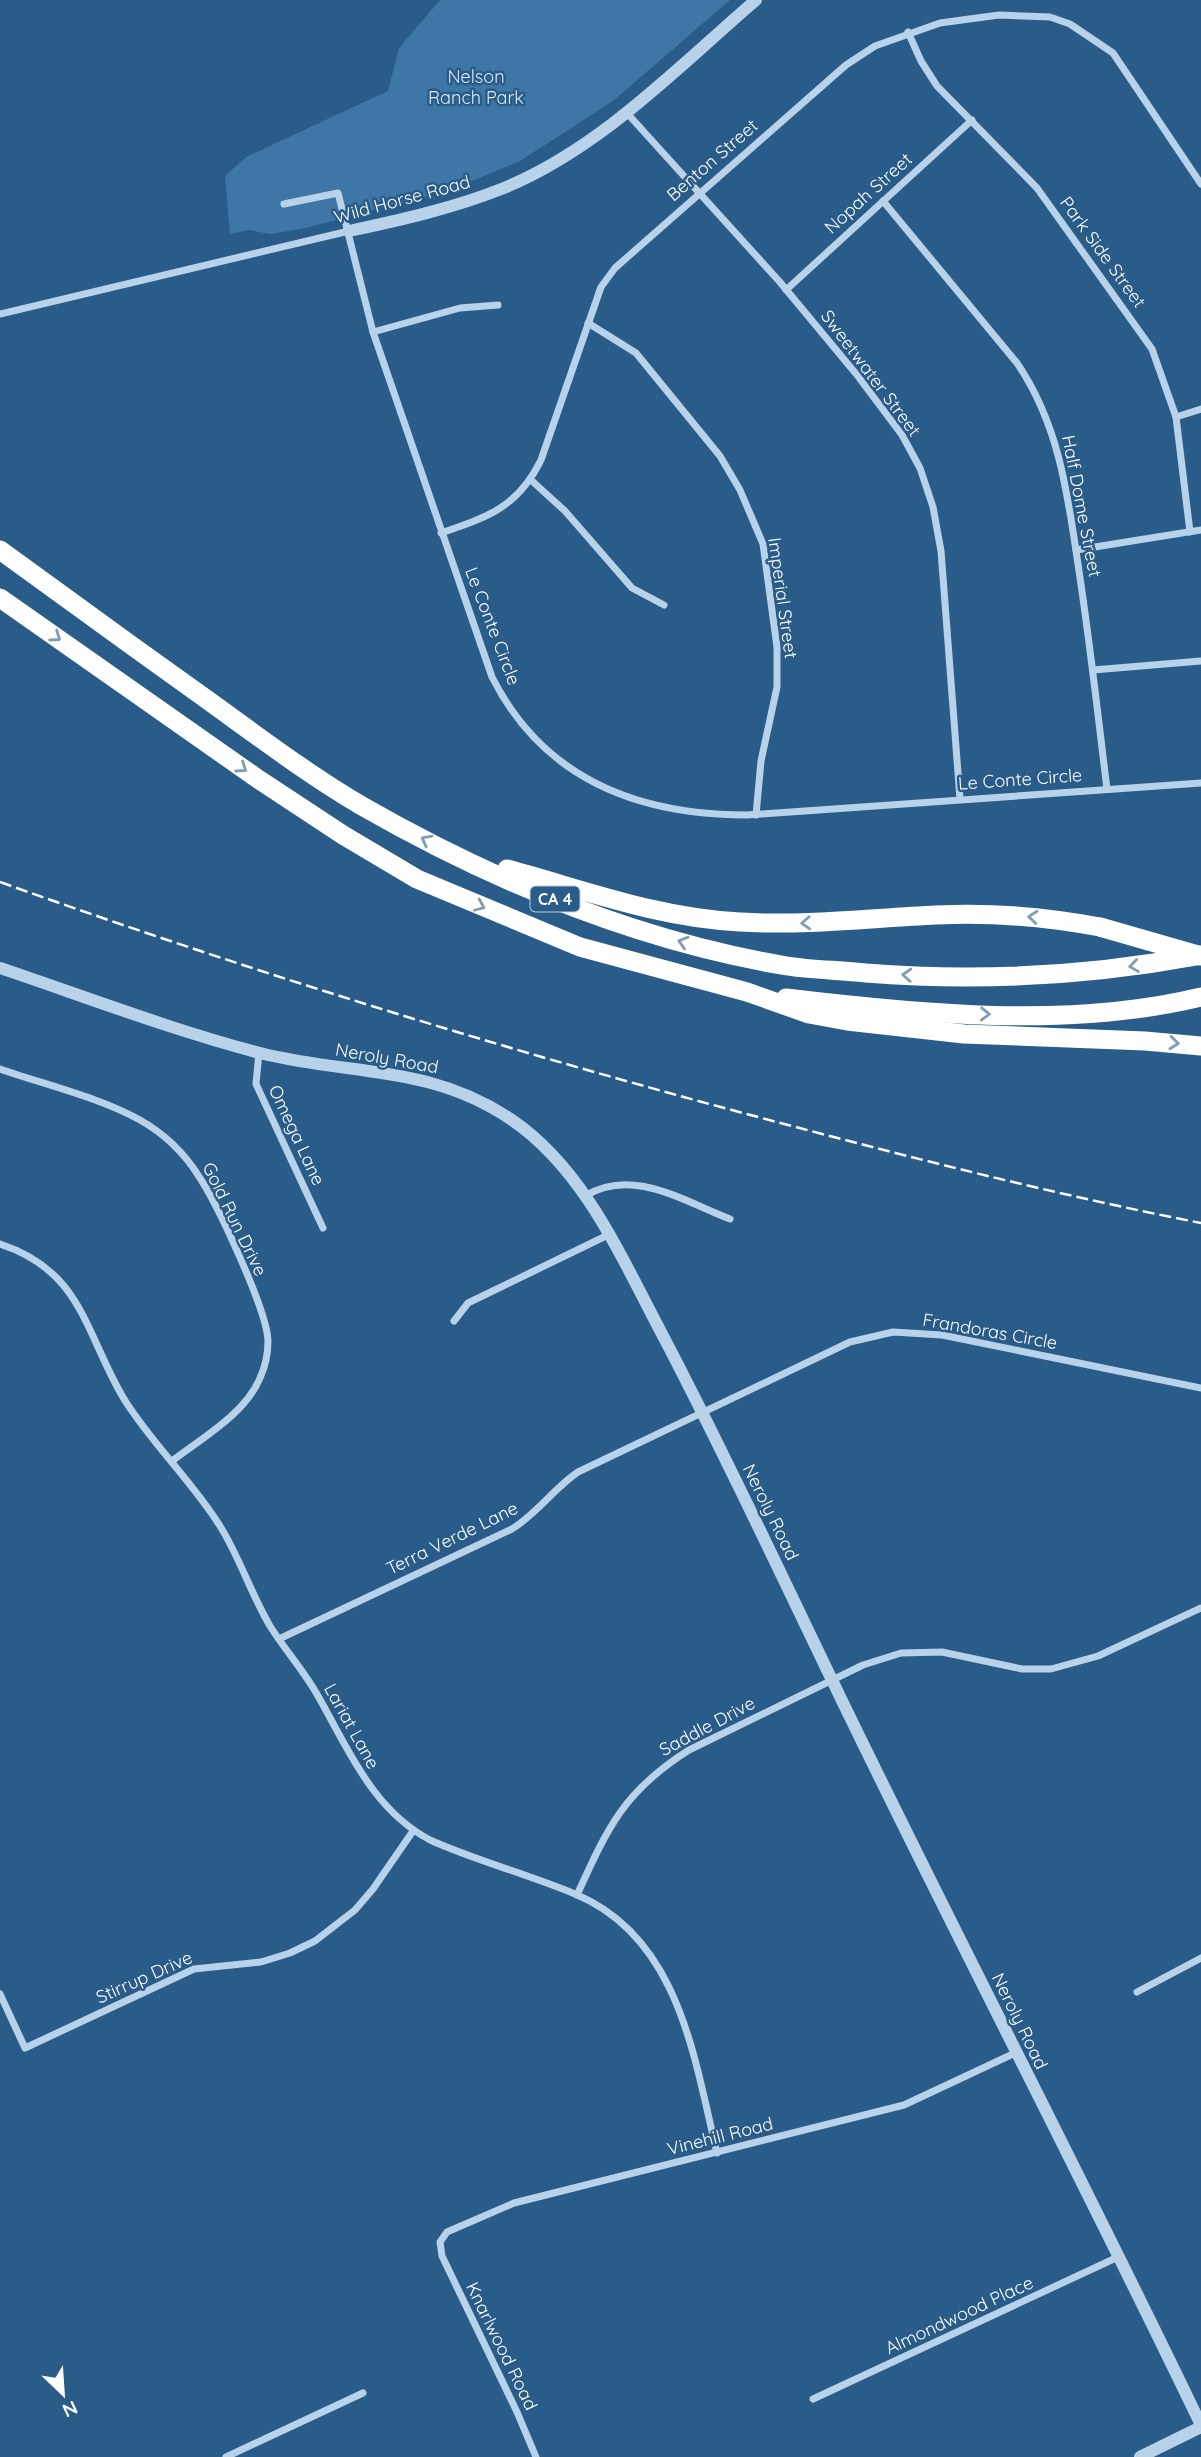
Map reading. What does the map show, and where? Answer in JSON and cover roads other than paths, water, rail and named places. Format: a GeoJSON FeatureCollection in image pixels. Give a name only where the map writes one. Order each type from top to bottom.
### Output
{"type":"FeatureCollection","features":[{"type":"Feature","properties":{"kind":"highway","name":"CA 4"},"geometry":{"type":"LineString","coordinates":[[0,550],[272,747],[360,804],[458,857],[514,883],[602,917],[695,945],[788,966],[976,979],[1072,975],[1201,956]]}},
{"type":"Feature","properties":{"kind":"highway","name":"CA 4"},"geometry":{"type":"LineString","coordinates":[[0,598],[258,779],[417,879],[580,947],[747,992],[876,1009],[987,1015],[1111,1012],[1201,997]]}},
{"type":"Feature","properties":{"kind":"highway"},"geometry":{"type":"LineString","coordinates":[[458,857],[627,905],[710,920],[796,923],[986,914],[1036,917],[1100,927],[1201,956]]}},
{"type":"Feature","properties":{"kind":"highway"},"geometry":{"type":"LineString","coordinates":[[747,992],[809,1014],[925,1031],[1201,1046]]}},
{"type":"Feature","properties":{"kind":"street","name":"Wild Horse Road"},"geometry":{"type":"LineString","coordinates":[[0,314],[409,218],[504,188],[577,148],[626,111],[757,0]]}},
{"type":"Feature","properties":{"kind":"street","name":"Benton Street"},"geometry":{"type":"LineString","coordinates":[[441,533],[501,510],[531,480],[541,460],[601,287],[615,268],[852,60],[908,32],[940,23],[999,15],[1050,17],[1070,24],[1113,52],[1201,184]]}},
{"type":"Feature","properties":{"kind":"street","name":"Park Side Street"},"geometry":{"type":"LineString","coordinates":[[908,32],[928,74],[1037,188],[1152,349],[1176,417],[1190,532]]}},
{"type":"Feature","properties":{"kind":"street","name":"Sweetwater Street"},"geometry":{"type":"LineString","coordinates":[[626,111],[786,290],[902,435],[919,468],[933,507],[947,605],[960,799]]}},
{"type":"Feature","properties":{"kind":"street","name":"Nopah Street"},"geometry":{"type":"LineString","coordinates":[[786,290],[972,120]]}},
{"type":"Feature","properties":{"kind":"street","name":"Le Conte Circle"},"geometry":{"type":"LineString","coordinates":[[284,204],[338,193],[373,332],[441,533],[500,693],[517,717],[560,760],[625,798],[656,808],[700,815],[757,815],[1201,783]]}},
{"type":"Feature","properties":{"kind":"street","name":"Half Dome Street"},"geometry":{"type":"LineString","coordinates":[[883,201],[940,268],[1035,390],[1059,451],[1076,550],[1107,789]]}},
{"type":"Feature","properties":{"kind":"street"},"geometry":{"type":"LineString","coordinates":[[373,332],[460,308],[498,306]]}},
{"type":"Feature","properties":{"kind":"street","name":"Imperial Street"},"geometry":{"type":"LineString","coordinates":[[588,323],[636,353],[720,456],[740,489],[762,544],[777,647],[778,687],[761,761],[757,815]]}},
{"type":"Feature","properties":{"kind":"street"},"geometry":{"type":"LineString","coordinates":[[1176,417],[1201,409]]}},
{"type":"Feature","properties":{"kind":"street"},"geometry":{"type":"LineString","coordinates":[[531,480],[565,511],[632,588],[664,605]]}},
{"type":"Feature","properties":{"kind":"street"},"geometry":{"type":"LineString","coordinates":[[1076,550],[1201,530]]}},
{"type":"Feature","properties":{"kind":"street"},"geometry":{"type":"LineString","coordinates":[[1093,670],[1201,661]]}},
{"type":"Feature","properties":{"kind":"street","name":"Neroly Road"},"geometry":{"type":"LineString","coordinates":[[0,968],[259,1052],[416,1077],[466,1094],[508,1118],[536,1139],[585,1196],[703,1413],[1015,2053],[1201,2426]]}},
{"type":"Feature","properties":{"kind":"street","name":"Omega Lane"},"geometry":{"type":"LineString","coordinates":[[259,1052],[256,1084],[323,1228]]}},
{"type":"Feature","properties":{"kind":"street","name":"Gold Run Drive"},"geometry":{"type":"LineString","coordinates":[[0,1069],[119,1110],[141,1120],[174,1146],[198,1174],[210,1195],[260,1307],[268,1341],[266,1358],[250,1397],[234,1413],[172,1461]]}},
{"type":"Feature","properties":{"kind":"street"},"geometry":{"type":"LineString","coordinates":[[585,1196],[608,1185],[637,1183],[730,1219]]}},
{"type":"Feature","properties":{"kind":"street"},"geometry":{"type":"LineString","coordinates":[[454,1321],[468,1303],[608,1235]]}},
{"type":"Feature","properties":{"kind":"street","name":"Lariat Lane"},"geometry":{"type":"LineString","coordinates":[[0,1244],[40,1261],[69,1289],[123,1397],[221,1527],[279,1639],[313,1686],[363,1779],[413,1831],[468,1857],[577,1895],[618,1922],[642,1945],[664,1976],[687,2024],[717,2153]]}},
{"type":"Feature","properties":{"kind":"street","name":"Frandoras Circle"},"geometry":{"type":"LineString","coordinates":[[703,1413],[850,1342],[893,1332],[942,1335],[1201,1388]]}},
{"type":"Feature","properties":{"kind":"street","name":"Terra Verde Lane"},"geometry":{"type":"LineString","coordinates":[[279,1639],[513,1529],[527,1520],[558,1487],[578,1472],[703,1413]]}},
{"type":"Feature","properties":{"kind":"street"},"geometry":{"type":"LineString","coordinates":[[832,1680],[870,1662],[901,1653],[923,1651],[942,1651],[1022,1670],[1064,1667],[1098,1656],[1201,1608]]}},
{"type":"Feature","properties":{"kind":"street","name":"Saddle Drive"},"geometry":{"type":"LineString","coordinates":[[577,1895],[613,1820],[628,1798],[662,1767],[689,1750],[832,1680]]}},
{"type":"Feature","properties":{"kind":"street","name":"Stirrup Drive"},"geometry":{"type":"LineString","coordinates":[[0,1994],[24,2048],[194,1969],[261,1962],[290,1954],[334,1928],[355,1910],[413,1831]]}},
{"type":"Feature","properties":{"kind":"street"},"geometry":{"type":"LineString","coordinates":[[1137,1992],[1201,1958]]}},
{"type":"Feature","properties":{"kind":"street","name":"Vinehill Road"},"geometry":{"type":"LineString","coordinates":[[439,2249],[447,2232],[505,2206],[904,2105],[1015,2053]]}},
{"type":"Feature","properties":{"kind":"street","name":"Knarlwood Road"},"geometry":{"type":"LineString","coordinates":[[439,2249],[536,2457]]}},
{"type":"Feature","properties":{"kind":"street","name":"Almondwood Place"},"geometry":{"type":"LineString","coordinates":[[813,2399],[1118,2257]]}},
{"type":"Feature","properties":{"kind":"street"},"geometry":{"type":"LineString","coordinates":[[226,2457],[363,2393]]}},
{"type":"Feature","properties":{"kind":"street"},"geometry":{"type":"LineString","coordinates":[[1140,2457],[1201,2426]]}},
{"type":"Feature","properties":{"kind":"railway"},"geometry":{"type":"LineString","coordinates":[[0,882],[196,950],[493,1043],[792,1126],[945,1165],[1098,1202],[1201,1223]]}},
{"type":"Feature","properties":{"kind":"park label","name":"Nelson Ranch Park"},"geometry":{"type":"Point","coordinates":[476,86]}}]}
